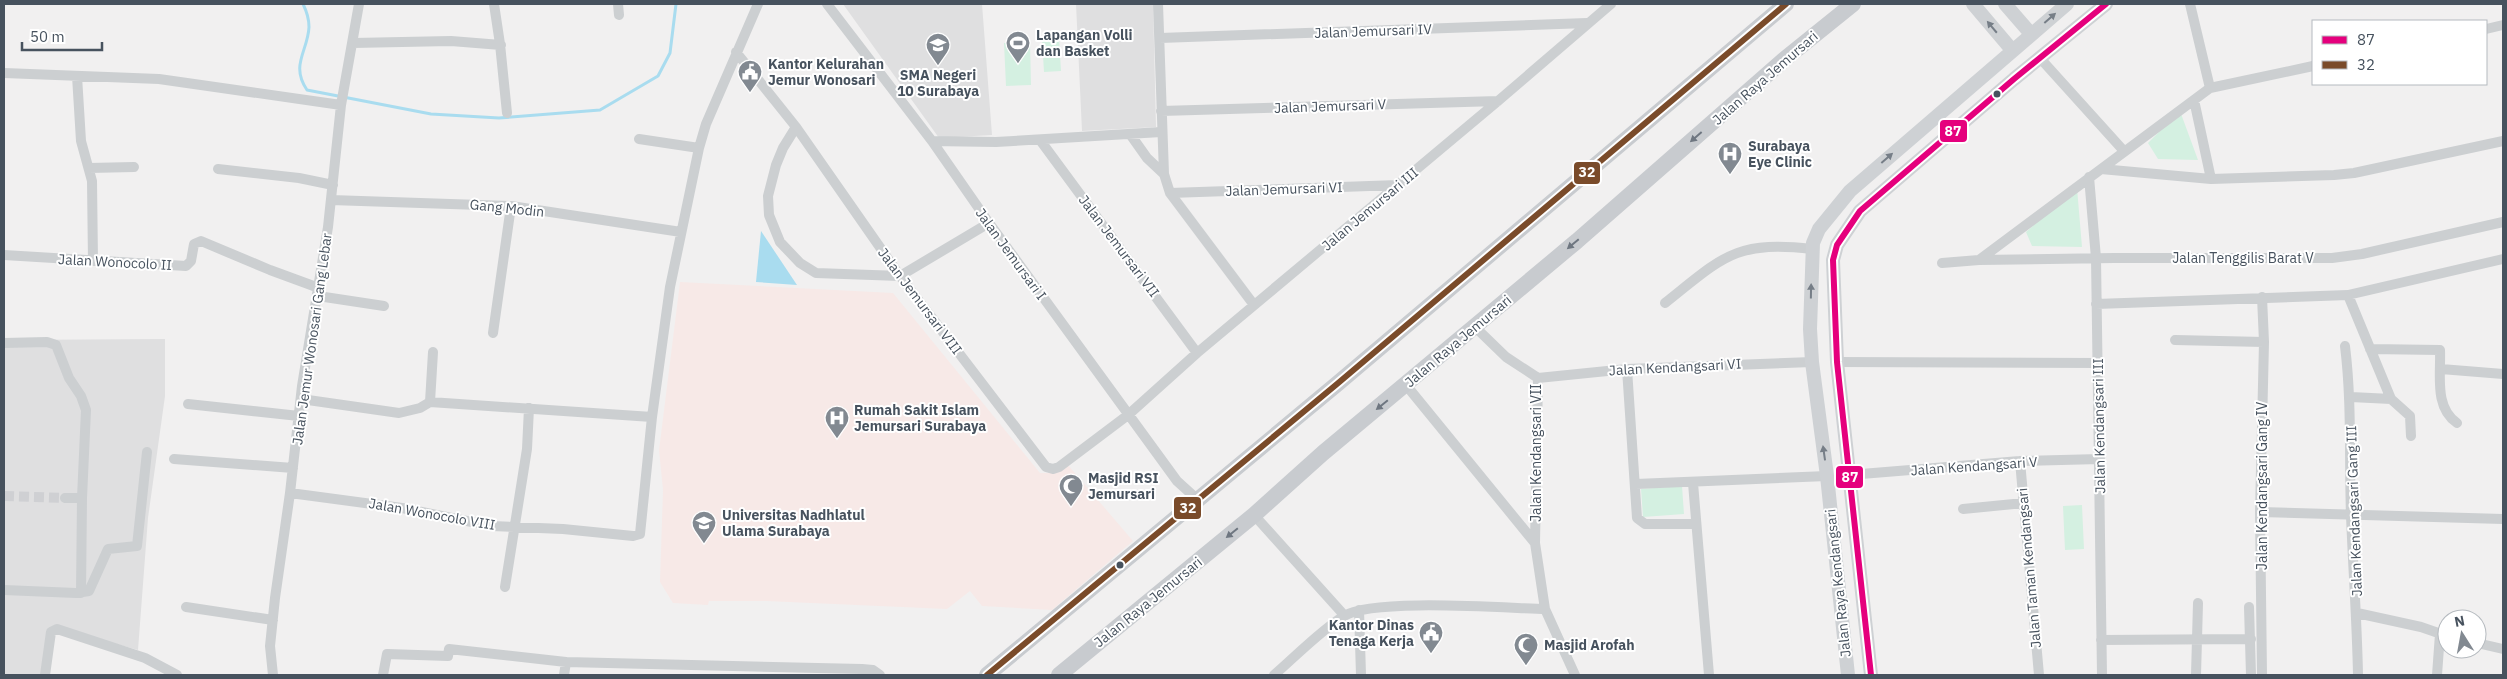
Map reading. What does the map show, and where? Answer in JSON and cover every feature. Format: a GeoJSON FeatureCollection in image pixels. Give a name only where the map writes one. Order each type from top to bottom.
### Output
{"type":"FeatureCollection","features":[{"type":"Feature","properties":{"kind":"main road"},"geometry":{"type":"LineString","coordinates":[[987,675],[1198,500],[1786,4]]}},
{"type":"Feature","properties":{"kind":"main road","name":"Jalan Raya Jemursari"},"geometry":{"type":"LineString","coordinates":[[1059,675],[1254,516],[1323,453],[1577,241],[1786,58],[1853,4]]}},
{"type":"Feature","properties":{"kind":"main road"},"geometry":{"type":"LineString","coordinates":[[1973,4],[2012,50]]}},
{"type":"Feature","properties":{"kind":"main road"},"geometry":{"type":"LineString","coordinates":[[2005,4],[2031,34]]}},
{"type":"Feature","properties":{"kind":"main road","name":"Jalan Raya Kendangsari"},"geometry":{"type":"LineString","coordinates":[[1848,675],[1827,476],[1812,362],[1810,329],[1812,249],[1819,229],[1850,191],[2067,4]]}},
{"type":"Feature","properties":{"kind":"main road","name":"Jalan Raya Kendangsari"},"geometry":{"type":"LineString","coordinates":[[1871,675],[1834,328],[1833,260],[1838,245],[1860,211],[2039,57],[2106,4]]}},
{"type":"Feature","properties":{"kind":"main road"},"geometry":{"type":"LineString","coordinates":[[1932,119],[1945,138]]}},
{"type":"Feature","properties":{"kind":"main road"},"geometry":{"type":"LineString","coordinates":[[1810,329],[1834,328]]}},
{"type":"Feature","properties":{"kind":"main road"},"geometry":{"type":"LineString","coordinates":[[1842,622],[1865,619]]}},
{"type":"Feature","properties":{"kind":"street","name":"Jalan Jemur Wonosari Gang Lebar"},"geometry":{"type":"LineString","coordinates":[[273,675],[270,653],[273,620],[301,399],[331,200],[342,99],[360,4]]}},
{"type":"Feature","properties":{"kind":"street"},"geometry":{"type":"LineString","coordinates":[[494,4],[501,46],[506,113]]}},
{"type":"Feature","properties":{"kind":"street"},"geometry":{"type":"LineString","coordinates":[[618,4],[619,15]]}},
{"type":"Feature","properties":{"kind":"street"},"geometry":{"type":"LineString","coordinates":[[301,399],[399,414],[420,408],[430,402],[647,416],[670,287],[698,148],[736,52],[758,4]]}},
{"type":"Feature","properties":{"kind":"street","name":"Jalan Jemursari I"},"geometry":{"type":"LineString","coordinates":[[827,4],[932,141],[988,223],[1177,481],[1198,500]]}},
{"type":"Feature","properties":{"kind":"street"},"geometry":{"type":"LineString","coordinates":[[1158,4],[1161,132],[1164,174],[1170,193],[1254,305]]}},
{"type":"Feature","properties":{"kind":"street","name":"Jalan Jemursari III"},"geometry":{"type":"LineString","coordinates":[[1128,415],[1197,353],[1498,101],[1610,4]]}},
{"type":"Feature","properties":{"kind":"street"},"geometry":{"type":"LineString","coordinates":[[2190,4],[2210,88]]}},
{"type":"Feature","properties":{"kind":"street","name":"Jalan Jemursari IV"},"geometry":{"type":"LineString","coordinates":[[1160,38],[1587,22]]}},
{"type":"Feature","properties":{"kind":"street"},"geometry":{"type":"LineString","coordinates":[[2487,29],[2503,25]]}},
{"type":"Feature","properties":{"kind":"street"},"geometry":{"type":"LineString","coordinates":[[353,43],[450,41],[501,46]]}},
{"type":"Feature","properties":{"kind":"street","name":"Jalan Jemursari VIII"},"geometry":{"type":"LineString","coordinates":[[736,52],[796,127],[900,276],[1046,467],[1052,469],[1060,467],[1128,415]]}},
{"type":"Feature","properties":{"kind":"street"},"geometry":{"type":"LineString","coordinates":[[2039,57],[2123,150]]}},
{"type":"Feature","properties":{"kind":"street"},"geometry":{"type":"LineString","coordinates":[[1979,260],[2101,169],[2123,150],[2210,88],[2312,66]]}},
{"type":"Feature","properties":{"kind":"street"},"geometry":{"type":"LineString","coordinates":[[4,73],[159,79],[342,99]]}},
{"type":"Feature","properties":{"kind":"street"},"geometry":{"type":"LineString","coordinates":[[77,76],[81,142],[92,181],[93,261]]}},
{"type":"Feature","properties":{"kind":"street"},"geometry":{"type":"LineString","coordinates":[[2194,100],[2211,179]]}},
{"type":"Feature","properties":{"kind":"street","name":"Jalan Jemursari V"},"geometry":{"type":"LineString","coordinates":[[1161,111],[1498,101]]}},
{"type":"Feature","properties":{"kind":"street"},"geometry":{"type":"LineString","coordinates":[[796,127],[783,148],[776,165],[768,202],[769,215],[774,232],[800,263],[816,273],[824,275],[900,276],[988,223]]}},
{"type":"Feature","properties":{"kind":"street"},"geometry":{"type":"LineString","coordinates":[[932,141],[996,142],[1161,132]]}},
{"type":"Feature","properties":{"kind":"street"},"geometry":{"type":"LineString","coordinates":[[1130,134],[1147,158],[1164,174]]}},
{"type":"Feature","properties":{"kind":"street"},"geometry":{"type":"LineString","coordinates":[[640,139],[698,148]]}},
{"type":"Feature","properties":{"kind":"street","name":"Jalan Jemursari VII"},"geometry":{"type":"LineString","coordinates":[[1040,140],[1197,353]]}},
{"type":"Feature","properties":{"kind":"street"},"geometry":{"type":"LineString","coordinates":[[2101,169],[2211,179],[2354,173],[2503,141]]}},
{"type":"Feature","properties":{"kind":"street"},"geometry":{"type":"LineString","coordinates":[[89,168],[134,167]]}},
{"type":"Feature","properties":{"kind":"street"},"geometry":{"type":"LineString","coordinates":[[218,169],[299,178],[332,185]]}},
{"type":"Feature","properties":{"kind":"street","name":"Jalan Kendangsari III"},"geometry":{"type":"LineString","coordinates":[[2088,177],[2096,258],[2102,675]]}},
{"type":"Feature","properties":{"kind":"street","name":"Jalan Jemursari VI"},"geometry":{"type":"LineString","coordinates":[[1170,193],[1398,185]]}},
{"type":"Feature","properties":{"kind":"street","name":"Gang Modin"},"geometry":{"type":"LineString","coordinates":[[331,200],[512,206],[681,232]]}},
{"type":"Feature","properties":{"kind":"street"},"geometry":{"type":"LineString","coordinates":[[494,333],[512,206]]}},
{"type":"Feature","properties":{"kind":"street","name":"Jalan Tenggilis Barat V"},"geometry":{"type":"LineString","coordinates":[[1942,263],[1979,260],[2096,258],[2332,258],[2362,254],[2503,222]]}},
{"type":"Feature","properties":{"kind":"street","name":"Jalan Wonocolo II"},"geometry":{"type":"LineString","coordinates":[[4,255],[186,266],[191,261],[194,244],[201,241],[318,292]]}},
{"type":"Feature","properties":{"kind":"street"},"geometry":{"type":"LineString","coordinates":[[1666,303],[1722,258],[1742,249],[1760,246],[1812,249]]}},
{"type":"Feature","properties":{"kind":"street"},"geometry":{"type":"LineString","coordinates":[[2096,304],[2262,297],[2348,296],[2503,259]]}},
{"type":"Feature","properties":{"kind":"street"},"geometry":{"type":"LineString","coordinates":[[318,292],[384,306]]}},
{"type":"Feature","properties":{"kind":"street"},"geometry":{"type":"LineString","coordinates":[[2348,296],[2392,399],[2410,416],[2411,436]]}},
{"type":"Feature","properties":{"kind":"street","name":"Jalan Kendangsari Gang IV"},"geometry":{"type":"LineString","coordinates":[[2262,297],[2264,342],[2260,512],[2262,675]]}},
{"type":"Feature","properties":{"kind":"street","name":"Jalan Kendangsari VII"},"geometry":{"type":"LineString","coordinates":[[1474,326],[1506,357],[1538,378],[1535,543],[1546,609],[1576,675]]}},
{"type":"Feature","properties":{"kind":"street"},"geometry":{"type":"LineString","coordinates":[[2174,340],[2264,342]]}},
{"type":"Feature","properties":{"kind":"street"},"geometry":{"type":"LineString","coordinates":[[4,343],[47,342],[56,345],[69,378],[82,396],[86,410],[80,593]]}},
{"type":"Feature","properties":{"kind":"street","name":"Jalan Kendangsari Gang III"},"geometry":{"type":"LineString","coordinates":[[2346,346],[2351,397],[2351,514],[2357,613],[2358,675]]}},
{"type":"Feature","properties":{"kind":"street"},"geometry":{"type":"LineString","coordinates":[[2370,349],[2438,349],[2441,369],[2440,398],[2445,412],[2457,423]]}},
{"type":"Feature","properties":{"kind":"street"},"geometry":{"type":"LineString","coordinates":[[430,402],[433,352]]}},
{"type":"Feature","properties":{"kind":"street","name":"Jalan Kendangsari VI"},"geometry":{"type":"LineString","coordinates":[[1538,378],[1627,369],[1812,362]]}},
{"type":"Feature","properties":{"kind":"street"},"geometry":{"type":"LineString","coordinates":[[1837,362],[2098,363]]}},
{"type":"Feature","properties":{"kind":"street"},"geometry":{"type":"LineString","coordinates":[[1627,369],[1636,484],[1636,514],[1639,521],[1645,524],[1695,524]]}},
{"type":"Feature","properties":{"kind":"street"},"geometry":{"type":"LineString","coordinates":[[2441,369],[2503,374]]}},
{"type":"Feature","properties":{"kind":"street"},"geometry":{"type":"LineString","coordinates":[[1406,385],[1535,543]]}},
{"type":"Feature","properties":{"kind":"street"},"geometry":{"type":"LineString","coordinates":[[2351,397],[2392,399]]}},
{"type":"Feature","properties":{"kind":"street"},"geometry":{"type":"LineString","coordinates":[[188,404],[299,416]]}},
{"type":"Feature","properties":{"kind":"street"},"geometry":{"type":"LineString","coordinates":[[505,587],[527,449],[529,408]]}},
{"type":"Feature","properties":{"kind":"street","name":"Jalan Wonocolo VIII"},"geometry":{"type":"LineString","coordinates":[[290,493],[402,508],[492,526],[632,536],[640,534],[647,416]]}},
{"type":"Feature","properties":{"kind":"street"},"geometry":{"type":"LineString","coordinates":[[4,590],[80,593],[92,589],[108,549],[137,546],[147,452]]}},
{"type":"Feature","properties":{"kind":"street"},"geometry":{"type":"LineString","coordinates":[[174,459],[293,468]]}},
{"type":"Feature","properties":{"kind":"street","name":"Jalan Kendangsari V"},"geometry":{"type":"LineString","coordinates":[[1849,475],[2020,462],[2100,459]]}},
{"type":"Feature","properties":{"kind":"street","name":"Jalan Taman Kendangsari"},"geometry":{"type":"LineString","coordinates":[[2020,462],[2039,675]]}},
{"type":"Feature","properties":{"kind":"street"},"geometry":{"type":"LineString","coordinates":[[1636,484],[1827,476]]}},
{"type":"Feature","properties":{"kind":"street"},"geometry":{"type":"LineString","coordinates":[[1693,483],[1709,675]]}},
{"type":"Feature","properties":{"kind":"street"},"geometry":{"type":"LineString","coordinates":[[65,498],[82,498]]}},
{"type":"Feature","properties":{"kind":"street"},"geometry":{"type":"LineString","coordinates":[[1963,509],[2024,503]]}},
{"type":"Feature","properties":{"kind":"street"},"geometry":{"type":"LineString","coordinates":[[2260,512],[2351,514],[2372,517],[2503,518]]}},
{"type":"Feature","properties":{"kind":"street"},"geometry":{"type":"LineString","coordinates":[[1254,516],[1344,615]]}},
{"type":"Feature","properties":{"kind":"street"},"geometry":{"type":"LineString","coordinates":[[2196,675],[2198,603]]}},
{"type":"Feature","properties":{"kind":"street"},"geometry":{"type":"LineString","coordinates":[[1274,675],[1344,615],[1363,609],[1410,606],[1546,609]]}},
{"type":"Feature","properties":{"kind":"street"},"geometry":{"type":"LineString","coordinates":[[186,607],[273,620]]}},
{"type":"Feature","properties":{"kind":"street"},"geometry":{"type":"LineString","coordinates":[[2249,607],[2251,675]]}},
{"type":"Feature","properties":{"kind":"street"},"geometry":{"type":"LineString","coordinates":[[1361,675],[1363,609]]}},
{"type":"Feature","properties":{"kind":"street"},"geometry":{"type":"LineString","coordinates":[[2357,613],[2421,627],[2437,633]]}},
{"type":"Feature","properties":{"kind":"street"},"geometry":{"type":"LineString","coordinates":[[45,675],[51,632],[53,630],[145,658],[177,675]]}},
{"type":"Feature","properties":{"kind":"street"},"geometry":{"type":"LineString","coordinates":[[2101,640],[2251,639]]}},
{"type":"Feature","properties":{"kind":"street"},"geometry":{"type":"LineString","coordinates":[[2487,645],[2503,649]]}},
{"type":"Feature","properties":{"kind":"street"},"geometry":{"type":"LineString","coordinates":[[383,675],[387,654],[448,656],[449,649],[566,662],[785,672],[862,669],[873,670],[880,675]]}},
{"type":"Feature","properties":{"kind":"street"},"geometry":{"type":"LineString","coordinates":[[2437,675],[2440,659]]}},
{"type":"Feature","properties":{"kind":"street"},"geometry":{"type":"LineString","coordinates":[[564,675],[566,662]]}},
{"type":"Feature","properties":{"kind":"shaded area","name":"SMA Negeri 10 Surabaya"},"geometry":{"type":"Polygon","coordinates":[[[843,4],[982,4],[992,135],[939,138],[843,4]]]}},
{"type":"Feature","properties":{"kind":"shaded area"},"geometry":{"type":"Polygon","coordinates":[[[1076,4],[1153,4],[1156,127],[1082,131],[1076,4]]]}},
{"type":"Feature","properties":{"kind":"shaded area","name":"Rumah Sakit Islam Jemursari Surabaya"},"geometry":{"type":"Polygon","coordinates":[[[680,282],[893,293],[1040,473],[1057,473],[1068,465],[1133,541],[1052,610],[982,606],[970,591],[947,609],[766,601],[709,601],[708,605],[673,603],[660,582],[663,490],[659,450],[680,282]]]}},
{"type":"Feature","properties":{"kind":"shaded area"},"geometry":{"type":"Polygon","coordinates":[[[165,339],[165,396],[148,518],[138,650],[56,627],[48,675],[4,675],[4,340],[165,339]]]}},
{"type":"Feature","properties":{"kind":"green space","name":"Lapangan Volli dan Basket"},"geometry":{"type":"Polygon","coordinates":[[[1059,38],[1061,71],[1044,72],[1042,39],[1059,38]]]}},
{"type":"Feature","properties":{"kind":"green space","name":"Lapangan Volli dan Basket"},"geometry":{"type":"Polygon","coordinates":[[[1030,42],[1031,85],[1006,86],[1004,43],[1030,42]]]}},
{"type":"Feature","properties":{"kind":"green space"},"geometry":{"type":"Polygon","coordinates":[[[2180,111],[2198,160],[2158,159],[2148,143],[2180,111]]]}},
{"type":"Feature","properties":{"kind":"green space"},"geometry":{"type":"Polygon","coordinates":[[[2077,188],[2082,247],[2032,246],[2026,232],[2077,188]]]}},
{"type":"Feature","properties":{"kind":"green space"},"geometry":{"type":"Polygon","coordinates":[[[1682,486],[1684,514],[1643,517],[1641,489],[1682,486]]]}},
{"type":"Feature","properties":{"kind":"green space"},"geometry":{"type":"Polygon","coordinates":[[[2082,505],[2084,549],[2065,550],[2063,506],[2082,505]]]}},
{"type":"Feature","properties":{"kind":"water"},"geometry":{"type":"Polygon","coordinates":[[[761,231],[797,285],[756,282],[761,231]]]}},
{"type":"Feature","properties":{"kind":"waterway"},"geometry":{"type":"LineString","coordinates":[[303,4],[309,27],[301,58],[300,73],[307,90],[431,114],[499,118],[600,110],[658,76],[670,53],[676,4]]}},
{"type":"Feature","properties":{"kind":"tunnel"},"geometry":{"type":"LineString","coordinates":[[4,496],[65,498]]}},
{"type":"Feature","properties":{"kind":"transit line","name":"32"},"geometry":{"type":"LineString","coordinates":[[987,675],[1337,384],[1786,4]]}},
{"type":"Feature","properties":{"kind":"transit line","name":"87"},"geometry":{"type":"LineString","coordinates":[[1871,675],[1837,362],[1833,260],[1837,245],[1860,211],[2014,79],[2106,4]]}},
{"type":"Feature","properties":{"kind":"place","name":"Lapangan Volli dan Basket"},"geometry":{"type":"Point","coordinates":[1018,64]}},
{"type":"Feature","properties":{"kind":"place","name":"SMA Negeri 10 Surabaya"},"geometry":{"type":"Point","coordinates":[938,66]}},
{"type":"Feature","properties":{"kind":"place","name":"Kantor Kelurahan Jemur Wonosari"},"geometry":{"type":"Point","coordinates":[750,93]}},
{"type":"Feature","properties":{"kind":"place","name":"Surabaya Eye Clinic"},"geometry":{"type":"Point","coordinates":[1730,175]}},
{"type":"Feature","properties":{"kind":"place","name":"Rumah Sakit Islam Jemursari Surabaya"},"geometry":{"type":"Point","coordinates":[837,439]}},
{"type":"Feature","properties":{"kind":"place","name":"Masjid RSI Jemursari"},"geometry":{"type":"Point","coordinates":[1071,507]}},
{"type":"Feature","properties":{"kind":"place","name":"Universitas Nadhlatul Ulama Surabaya"},"geometry":{"type":"Point","coordinates":[704,544]}},
{"type":"Feature","properties":{"kind":"place","name":"Kantor Dinas Tenaga Kerja"},"geometry":{"type":"Point","coordinates":[1431,654]}},
{"type":"Feature","properties":{"kind":"place","name":"Masjid Arofah"},"geometry":{"type":"Point","coordinates":[1526,666]}}]}
